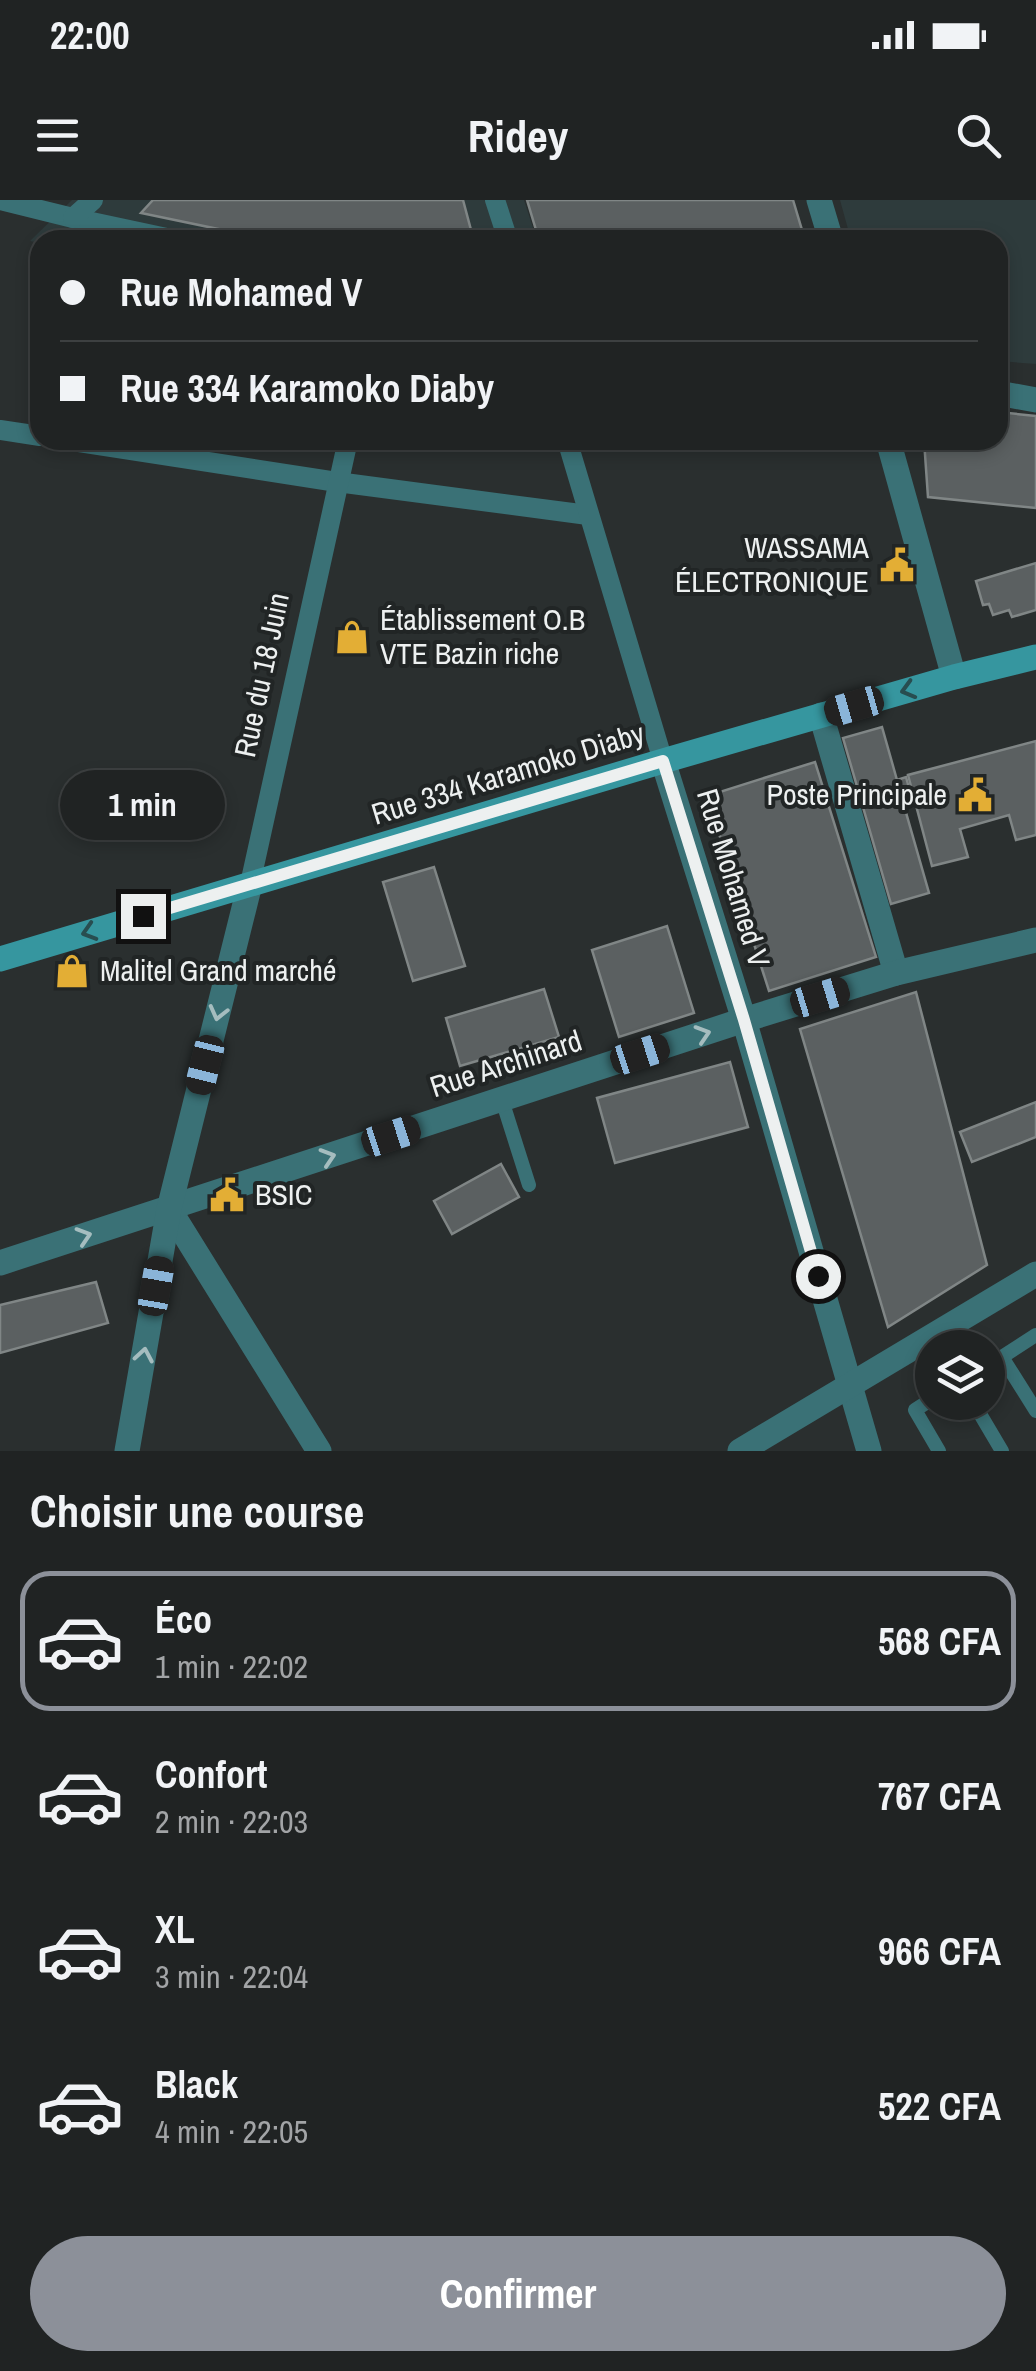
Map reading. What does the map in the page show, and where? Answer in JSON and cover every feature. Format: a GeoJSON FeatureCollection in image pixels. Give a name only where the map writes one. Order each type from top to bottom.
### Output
{"type":"FeatureCollection","features":[{"type":"Feature","properties":{"kind":"main road","name":"Rue 334 Karamoko Diaby"},"geometry":{"type":"LineString","coordinates":[[0,959],[663,761],[1036,657]]}},
{"type":"Feature","properties":{"kind":"street"},"geometry":{"type":"LineString","coordinates":[[0,200],[129,230]]}},
{"type":"Feature","properties":{"kind":"street"},"geometry":{"type":"LineString","coordinates":[[73,218],[93,200]]}},
{"type":"Feature","properties":{"kind":"street"},"geometry":{"type":"LineString","coordinates":[[495,200],[505,230]]}},
{"type":"Feature","properties":{"kind":"street"},"geometry":{"type":"LineString","coordinates":[[819,200],[828,230]]}},
{"type":"Feature","properties":{"kind":"street"},"geometry":{"type":"LineString","coordinates":[[1008,394],[1036,400]]}},
{"type":"Feature","properties":{"kind":"street"},"geometry":{"type":"LineString","coordinates":[[0,430],[30,434]]}},
{"type":"Feature","properties":{"kind":"street"},"geometry":{"type":"LineString","coordinates":[[131,450],[588,516]]}},
{"type":"Feature","properties":{"kind":"street","name":"Rue du 18 Juin"},"geometry":{"type":"LineString","coordinates":[[132,1447],[169,1210],[250,884],[345,450]]}},
{"type":"Feature","properties":{"kind":"street","name":"Rue Mohamed V"},"geometry":{"type":"LineString","coordinates":[[570,450],[744,1020],[869,1451]]}},
{"type":"Feature","properties":{"kind":"street"},"geometry":{"type":"LineString","coordinates":[[891,450],[954,677]]}},
{"type":"Feature","properties":{"kind":"street"},"geometry":{"type":"LineString","coordinates":[[821,715],[896,973]]}},
{"type":"Feature","properties":{"kind":"street","name":"Rue Archinard"},"geometry":{"type":"LineString","coordinates":[[0,1263],[744,1020],[896,973],[1036,940]]}},
{"type":"Feature","properties":{"kind":"street"},"geometry":{"type":"LineString","coordinates":[[169,1210],[319,1451]]}},
{"type":"Feature","properties":{"kind":"street"},"geometry":{"type":"LineString","coordinates":[[740,1451],[1036,1274]]}},
{"type":"Feature","properties":{"kind":"lane"},"geometry":{"type":"LineString","coordinates":[[502,1100],[529,1185]]}},
{"type":"Feature","properties":{"kind":"lane"},"geometry":{"type":"LineString","coordinates":[[1005,1355],[1036,1335]]}},
{"type":"Feature","properties":{"kind":"lane"},"geometry":{"type":"LineString","coordinates":[[1005,1362],[1036,1411]]}},
{"type":"Feature","properties":{"kind":"lane"},"geometry":{"type":"LineString","coordinates":[[921,1420],[940,1451]]}},
{"type":"Feature","properties":{"kind":"lane"},"geometry":{"type":"LineString","coordinates":[[984,1420],[1002,1451]]}},
{"type":"Feature","properties":{"kind":"shaded area"},"geometry":{"type":"Polygon","coordinates":[[[72,200],[524,200],[534,230],[41,230],[72,200]]]}},
{"type":"Feature","properties":{"kind":"shaded area"},"geometry":{"type":"Polygon","coordinates":[[[840,200],[1036,200],[1036,364],[1008,362],[1008,230],[848,230],[840,200]]]}},
{"type":"Feature","properties":{"kind":"building"},"geometry":{"type":"Polygon","coordinates":[[[153,200],[463,200],[471,230],[223,230],[141,213],[153,200]]]}},
{"type":"Feature","properties":{"kind":"building"},"geometry":{"type":"Polygon","coordinates":[[[527,200],[793,200],[802,230],[536,230],[527,200]]]}},
{"type":"Feature","properties":{"kind":"building"},"geometry":{"type":"Polygon","coordinates":[[[1008,413],[1036,416],[1036,508],[928,497],[925,450],[1008,450],[1008,413]]]}},
{"type":"Feature","properties":{"kind":"building"},"geometry":{"type":"Polygon","coordinates":[[[1036,563],[1036,610],[1012,617],[1009,610],[993,615],[989,604],[983,605],[976,581],[1036,563]]]}},
{"type":"Feature","properties":{"kind":"building"},"geometry":{"type":"Polygon","coordinates":[[[882,727],[897,780],[906,777],[912,799],[903,802],[929,893],[891,904],[843,738],[882,727]]]}},
{"type":"Feature","properties":{"kind":"building","name":"Poste Principale"},"geometry":{"type":"Polygon","coordinates":[[[1036,741],[1036,835],[1016,840],[1009,815],[960,829],[968,857],[932,866],[908,775],[1036,741]]]}},
{"type":"Feature","properties":{"kind":"building"},"geometry":{"type":"Polygon","coordinates":[[[815,762],[876,957],[769,991],[707,796],[815,762]]]}},
{"type":"Feature","properties":{"kind":"building"},"geometry":{"type":"Polygon","coordinates":[[[434,867],[465,966],[413,981],[383,882],[434,867]]]}},
{"type":"Feature","properties":{"kind":"building"},"geometry":{"type":"Polygon","coordinates":[[[667,926],[694,1013],[619,1037],[592,950],[667,926]]]}},
{"type":"Feature","properties":{"kind":"building"},"geometry":{"type":"Polygon","coordinates":[[[544,989],[559,1037],[460,1066],[446,1018],[544,989]]]}},
{"type":"Feature","properties":{"kind":"building"},"geometry":{"type":"Polygon","coordinates":[[[916,992],[987,1265],[888,1327],[800,1029],[916,992]]]}},
{"type":"Feature","properties":{"kind":"building"},"geometry":{"type":"Polygon","coordinates":[[[730,1062],[748,1127],[615,1163],[597,1098],[730,1062]]]}},
{"type":"Feature","properties":{"kind":"building"},"geometry":{"type":"Polygon","coordinates":[[[1036,1102],[1036,1137],[972,1162],[960,1132],[1036,1102]]]}},
{"type":"Feature","properties":{"kind":"building"},"geometry":{"type":"Polygon","coordinates":[[[501,1164],[519,1197],[452,1234],[434,1201],[501,1164]]]}},
{"type":"Feature","properties":{"kind":"building"},"geometry":{"type":"Polygon","coordinates":[[[96,1282],[108,1323],[0,1353],[0,1305],[96,1282]]]}},
{"type":"Feature","properties":{"kind":"place","name":"WASSAMA ÉLECTRONIQUE"},"geometry":{"type":"Point","coordinates":[897,565]}},
{"type":"Feature","properties":{"kind":"place","name":"Établissement O.B VTE Bazin riche"},"geometry":{"type":"Point","coordinates":[352,637]}},
{"type":"Feature","properties":{"kind":"place","name":"Poste Principale"},"geometry":{"type":"Point","coordinates":[975,795]}},
{"type":"Feature","properties":{"kind":"place","name":"Malitel Grand marché"},"geometry":{"type":"Point","coordinates":[72,971]}},
{"type":"Feature","properties":{"kind":"place","name":"BSIC"},"geometry":{"type":"Point","coordinates":[227,1195]}},
{"type":"Feature","properties":{"kind":"route"},"geometry":{"type":"LineString","coordinates":[[143,916],[663,761],[818,1276]]}}]}
